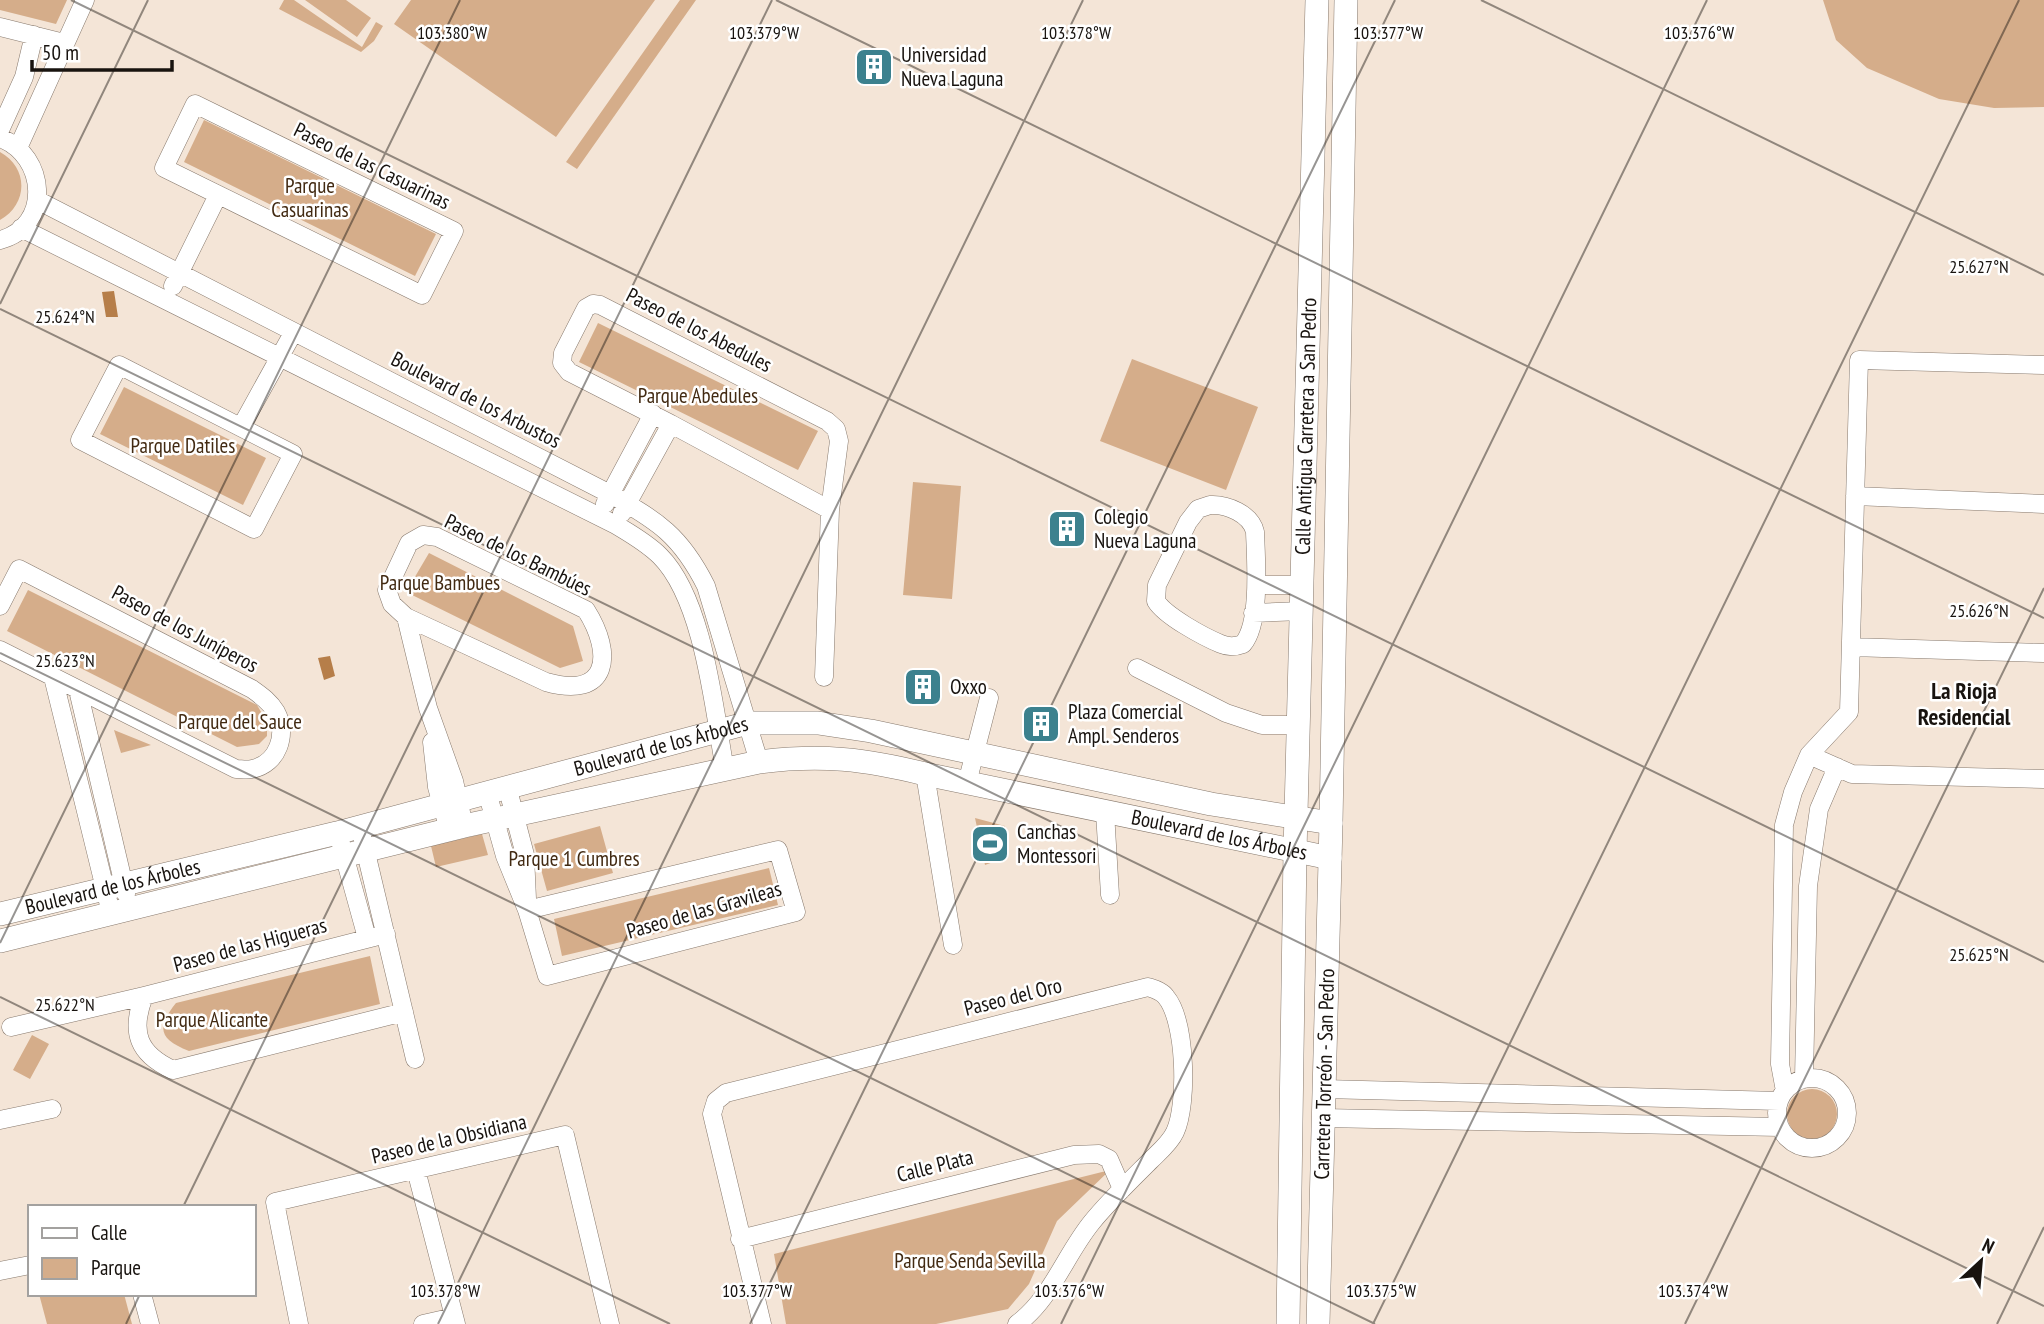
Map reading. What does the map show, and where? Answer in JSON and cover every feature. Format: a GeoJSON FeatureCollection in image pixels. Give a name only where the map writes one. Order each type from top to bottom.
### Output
{"type":"FeatureCollection","features":[{"type":"Feature","properties":{"kind":"main road","name":"Calle Antigua Carretera a San Pedro"},"geometry":{"type":"LineString","coordinates":[[1295,852],[1317,0]]}},
{"type":"Feature","properties":{"kind":"main road","name":"Calle Antigua Carretera a San Pedro"},"geometry":{"type":"LineString","coordinates":[[1331,823],[1346,0]]}},
{"type":"Feature","properties":{"kind":"main road","name":"Boulevard de los Árboles"},"geometry":{"type":"LineString","coordinates":[[0,914],[349,830],[717,729],[748,723],[818,723],[872,731],[1211,804],[1331,823]]}},
{"type":"Feature","properties":{"kind":"main road","name":"Boulevard de los Árboles"},"geometry":{"type":"LineString","coordinates":[[0,941],[504,817],[759,762],[813,757],[882,763],[925,775],[1330,858]]}},
{"type":"Feature","properties":{"kind":"main road","name":"Carretera Torreón - San Pedro"},"geometry":{"type":"LineString","coordinates":[[1318,1324],[1331,823]]}},
{"type":"Feature","properties":{"kind":"main road","name":"Carretera Torreón - San Pedro"},"geometry":{"type":"LineString","coordinates":[[1288,1324],[1295,852]]}},
{"type":"Feature","properties":{"kind":"street"},"geometry":{"type":"LineString","coordinates":[[18,148],[85,0]]}},
{"type":"Feature","properties":{"kind":"street"},"geometry":{"type":"LineString","coordinates":[[0,27],[64,43]]}},
{"type":"Feature","properties":{"kind":"street"},"geometry":{"type":"LineString","coordinates":[[0,130],[24,77],[34,35]]}},
{"type":"Feature","properties":{"kind":"street","name":"Paseo de las Casuarinas"},"geometry":{"type":"LineString","coordinates":[[195,104],[454,231],[422,296],[218,194],[164,168],[195,104]]}},
{"type":"Feature","properties":{"kind":"street"},"geometry":{"type":"LineString","coordinates":[[0,138],[18,148],[28,158],[38,186],[37,200],[31,215],[21,228],[0,240]]}},
{"type":"Feature","properties":{"kind":"street"},"geometry":{"type":"LineString","coordinates":[[166,299],[218,194]]}},
{"type":"Feature","properties":{"kind":"street","name":"Boulevard de los Arbustos"},"geometry":{"type":"LineString","coordinates":[[37,200],[610,494],[663,526],[693,558],[706,586],[759,762]]}},
{"type":"Feature","properties":{"kind":"street"},"geometry":{"type":"LineString","coordinates":[[21,228],[616,525],[660,555],[682,589],[696,627],[725,770]]}},
{"type":"Feature","properties":{"kind":"street","name":"Paseo de los Abedules"},"geometry":{"type":"LineString","coordinates":[[593,304],[600,305],[827,421],[836,429],[839,442],[830,510],[653,414],[569,372],[562,363],[563,353],[586,308],[593,304]]}},
{"type":"Feature","properties":{"kind":"street"},"geometry":{"type":"LineString","coordinates":[[241,427],[293,333]]}},
{"type":"Feature","properties":{"kind":"street"},"geometry":{"type":"LineString","coordinates":[[1324,1089],[1782,1096],[1794,1083],[1816,1078],[1836,1087],[1847,1108],[1847,1120],[1836,1140],[1815,1148],[1792,1142],[1780,1127],[1777,1112],[1782,1096],[1780,1064],[1784,825],[1793,792],[1809,755],[1849,712],[1859,360],[2044,365]]}},
{"type":"Feature","properties":{"kind":"street"},"geometry":{"type":"LineString","coordinates":[[119,365],[241,427],[293,454],[254,529],[80,440],[119,365]]}},
{"type":"Feature","properties":{"kind":"street"},"geometry":{"type":"LineString","coordinates":[[598,517],[653,414]]}},
{"type":"Feature","properties":{"kind":"street"},"geometry":{"type":"LineString","coordinates":[[616,525],[671,424]]}},
{"type":"Feature","properties":{"kind":"street"},"geometry":{"type":"LineString","coordinates":[[1856,496],[2044,504]]}},
{"type":"Feature","properties":{"kind":"street"},"geometry":{"type":"LineString","coordinates":[[1215,504],[1247,517],[1254,525],[1257,585],[1251,630],[1242,644],[1221,644],[1167,613],[1156,601],[1155,590],[1193,514],[1203,506],[1215,504]]}},
{"type":"Feature","properties":{"kind":"street"},"geometry":{"type":"LineString","coordinates":[[824,677],[830,510]]}},
{"type":"Feature","properties":{"kind":"street","name":"Paseo de los Bambúes"},"geometry":{"type":"LineString","coordinates":[[406,617],[546,682],[567,688],[587,683],[597,676],[604,661],[602,643],[586,611],[437,537],[423,535],[410,542],[387,590],[391,604],[406,617],[457,828]]}},
{"type":"Feature","properties":{"kind":"street","name":"Paseo de los Juníperos"},"geometry":{"type":"LineString","coordinates":[[0,607],[19,569],[252,690],[268,701],[277,714],[282,729],[280,743],[275,754],[265,764],[252,769],[236,769],[0,650]]}},
{"type":"Feature","properties":{"kind":"street"},"geometry":{"type":"LineString","coordinates":[[1257,585],[1302,585]]}},
{"type":"Feature","properties":{"kind":"street"},"geometry":{"type":"LineString","coordinates":[[1253,613],[1301,611]]}},
{"type":"Feature","properties":{"kind":"street"},"geometry":{"type":"LineString","coordinates":[[1851,647],[2044,653]]}},
{"type":"Feature","properties":{"kind":"street"},"geometry":{"type":"LineString","coordinates":[[1137,668],[1226,713],[1262,725],[1298,724]]}},
{"type":"Feature","properties":{"kind":"street"},"geometry":{"type":"LineString","coordinates":[[53,677],[115,888]]}},
{"type":"Feature","properties":{"kind":"street"},"geometry":{"type":"LineString","coordinates":[[78,690],[120,910]]}},
{"type":"Feature","properties":{"kind":"street"},"geometry":{"type":"LineString","coordinates":[[967,783],[989,698]]}},
{"type":"Feature","properties":{"kind":"street"},"geometry":{"type":"LineString","coordinates":[[1809,755],[1852,774],[2044,779]]}},
{"type":"Feature","properties":{"kind":"street"},"geometry":{"type":"LineString","coordinates":[[1804,1079],[1808,886],[1819,809],[1837,767]]}},
{"type":"Feature","properties":{"kind":"street"},"geometry":{"type":"LineString","coordinates":[[925,775],[953,946]]}},
{"type":"Feature","properties":{"kind":"street","name":"Paseo de las Gravileas"},"geometry":{"type":"LineString","coordinates":[[497,789],[504,817],[505,856],[527,910],[547,976],[796,912],[778,850],[527,910]]}},
{"type":"Feature","properties":{"kind":"street"},"geometry":{"type":"LineString","coordinates":[[1105,813],[1110,895]]}},
{"type":"Feature","properties":{"kind":"street"},"geometry":{"type":"LineString","coordinates":[[349,830],[386,934],[415,1059]]}},
{"type":"Feature","properties":{"kind":"street"},"geometry":{"type":"LineString","coordinates":[[355,853],[367,938]]}},
{"type":"Feature","properties":{"kind":"street","name":"Paseo de las Higueras"},"geometry":{"type":"LineString","coordinates":[[11,1027],[386,934]]}},
{"type":"Feature","properties":{"kind":"street","name":"Paseo del Oro"},"geometry":{"type":"LineString","coordinates":[[762,1324],[712,1114],[716,1101],[726,1093],[1148,988],[1158,990],[1167,997],[1174,1013],[1183,1048],[1184,1088],[1175,1133],[1093,1220],[1073,1247],[1049,1291],[1031,1313],[1017,1324]]}},
{"type":"Feature","properties":{"kind":"street"},"geometry":{"type":"LineString","coordinates":[[144,996],[137,1013],[137,1032],[144,1049],[157,1062],[173,1070],[404,1012]]}},
{"type":"Feature","properties":{"kind":"street"},"geometry":{"type":"LineString","coordinates":[[0,1120],[52,1109]]}},
{"type":"Feature","properties":{"kind":"street"},"geometry":{"type":"LineString","coordinates":[[1323,1118],[1780,1127]]}},
{"type":"Feature","properties":{"kind":"street","name":"Paseo de la Obsidiana"},"geometry":{"type":"LineString","coordinates":[[299,1324],[275,1202],[565,1135],[610,1324]]}},
{"type":"Feature","properties":{"kind":"street","name":"Calle Plata"},"geometry":{"type":"LineString","coordinates":[[740,1239],[1074,1155],[1099,1154],[1109,1159],[1122,1189]]}},
{"type":"Feature","properties":{"kind":"street"},"geometry":{"type":"LineString","coordinates":[[416,1170],[455,1320],[423,1324]]}},
{"type":"Feature","properties":{"kind":"street"},"geometry":{"type":"LineString","coordinates":[[0,1271],[28,1265]]}},
{"type":"Feature","properties":{"kind":"street"},"geometry":{"type":"LineString","coordinates":[[143,1296],[150,1324]]}},
{"type":"Feature","properties":{"kind":"green space"},"geometry":{"type":"Polygon","coordinates":[[[0,0],[67,0],[56,24],[0,10],[0,0]]]}},
{"type":"Feature","properties":{"kind":"green space"},"geometry":{"type":"Polygon","coordinates":[[[284,0],[294,0],[362,47],[376,22],[383,26],[374,41],[361,52],[279,9],[284,0]]]}},
{"type":"Feature","properties":{"kind":"green space"},"geometry":{"type":"Polygon","coordinates":[[[305,0],[346,0],[371,18],[357,37],[305,0]]]}},
{"type":"Feature","properties":{"kind":"green space"},"geometry":{"type":"Polygon","coordinates":[[[411,0],[655,0],[556,137],[394,24],[411,0]]]}},
{"type":"Feature","properties":{"kind":"green space"},"geometry":{"type":"Polygon","coordinates":[[[680,0],[696,0],[577,169],[566,162],[680,0]]]}},
{"type":"Feature","properties":{"kind":"green space"},"geometry":{"type":"Polygon","coordinates":[[[1823,0],[2044,0],[2044,107],[1994,108],[1939,99],[1867,68],[1836,40],[1823,0]]]}},
{"type":"Feature","properties":{"kind":"green space","name":"Parque Casuarinas"},"geometry":{"type":"Polygon","coordinates":[[[204,120],[436,234],[415,276],[184,162],[204,120]]]}},
{"type":"Feature","properties":{"kind":"green space"},"geometry":{"type":"Polygon","coordinates":[[[0,152],[16,167],[21,186],[16,205],[0,220],[0,152]]]}},
{"type":"Feature","properties":{"kind":"green space","name":"Parque Abedules"},"geometry":{"type":"Polygon","coordinates":[[[598,323],[818,431],[798,470],[579,362],[598,323]]]}},
{"type":"Feature","properties":{"kind":"green space"},"geometry":{"type":"Polygon","coordinates":[[[1132,359],[1258,407],[1226,490],[1100,441],[1132,359]]]}},
{"type":"Feature","properties":{"kind":"green space","name":"Parque Datiles"},"geometry":{"type":"Polygon","coordinates":[[[124,387],[266,458],[243,505],[100,434],[124,387]]]}},
{"type":"Feature","properties":{"kind":"green space"},"geometry":{"type":"Polygon","coordinates":[[[913,482],[961,486],[952,599],[903,595],[913,482]]]}},
{"type":"Feature","properties":{"kind":"green space","name":"Parque Bambues"},"geometry":{"type":"Polygon","coordinates":[[[429,553],[573,626],[583,661],[560,668],[406,592],[429,553]]]}},
{"type":"Feature","properties":{"kind":"green space","name":"Parque del Sauce"},"geometry":{"type":"Polygon","coordinates":[[[28,590],[257,705],[267,722],[267,736],[259,744],[237,747],[7,631],[28,590]]]}},
{"type":"Feature","properties":{"kind":"green space"},"geometry":{"type":"Polygon","coordinates":[[[114,730],[151,745],[121,753],[114,730]]]}},
{"type":"Feature","properties":{"kind":"green space","name":"Canchas Montessori"},"geometry":{"type":"Polygon","coordinates":[[[975,818],[1005,826],[996,861],[985,865],[975,818]]]}},
{"type":"Feature","properties":{"kind":"green space","name":"Parque 1 Cumbres"},"geometry":{"type":"Polygon","coordinates":[[[600,826],[613,873],[547,891],[534,844],[600,826]]]}},
{"type":"Feature","properties":{"kind":"green space"},"geometry":{"type":"Polygon","coordinates":[[[482,834],[488,855],[436,867],[431,846],[482,834]]]}},
{"type":"Feature","properties":{"kind":"green space"},"geometry":{"type":"Polygon","coordinates":[[[769,868],[778,905],[562,956],[554,919],[769,868]]]}},
{"type":"Feature","properties":{"kind":"green space","name":"Parque Alicante"},"geometry":{"type":"Polygon","coordinates":[[[370,956],[380,1004],[189,1051],[171,1042],[164,1032],[165,1019],[176,1003],[370,956]]]}},
{"type":"Feature","properties":{"kind":"green space"},"geometry":{"type":"Polygon","coordinates":[[[32,1035],[49,1044],[30,1079],[13,1070],[32,1035]]]}},
{"type":"Feature","properties":{"kind":"green space"},"geometry":{"type":"Polygon","coordinates":[[[1802,1090],[1822,1090],[1836,1104],[1836,1124],[1822,1138],[1802,1138],[1788,1124],[1788,1104],[1802,1090]]]}},
{"type":"Feature","properties":{"kind":"green space","name":"Parque Senda Sevilla"},"geometry":{"type":"Polygon","coordinates":[[[1110,1170],[1057,1221],[1029,1284],[1008,1309],[936,1324],[786,1324],[774,1254],[1110,1170]]]}},
{"type":"Feature","properties":{"kind":"green space"},"geometry":{"type":"Polygon","coordinates":[[[40,1296],[125,1296],[132,1324],[47,1324],[40,1296]]]}},
{"type":"Feature","properties":{"kind":"shaded area"},"geometry":{"type":"Polygon","coordinates":[[[114,291],[118,317],[106,317],[102,292],[114,291]]]}},
{"type":"Feature","properties":{"kind":"shaded area"},"geometry":{"type":"Polygon","coordinates":[[[330,656],[335,676],[324,680],[318,658],[330,656]]]}},
{"type":"Feature","properties":{"kind":"place","name":"Universidad Nueva Laguna"},"geometry":{"type":"Point","coordinates":[874,67]}},
{"type":"Feature","properties":{"kind":"place","name":"Colegio Nueva Laguna"},"geometry":{"type":"Point","coordinates":[1067,529]}},
{"type":"Feature","properties":{"kind":"place","name":"Oxxo"},"geometry":{"type":"Point","coordinates":[923,687]}},
{"type":"Feature","properties":{"kind":"place","name":"Plaza Comercial Ampl. Senderos"},"geometry":{"type":"Point","coordinates":[1041,724]}},
{"type":"Feature","properties":{"kind":"place","name":"Canchas Montessori"},"geometry":{"type":"Point","coordinates":[990,844]}},
{"type":"Feature","properties":{"kind":"district","name":"La Rioja Residencial"},"geometry":{"type":"Point","coordinates":[1964,704]}}]}
